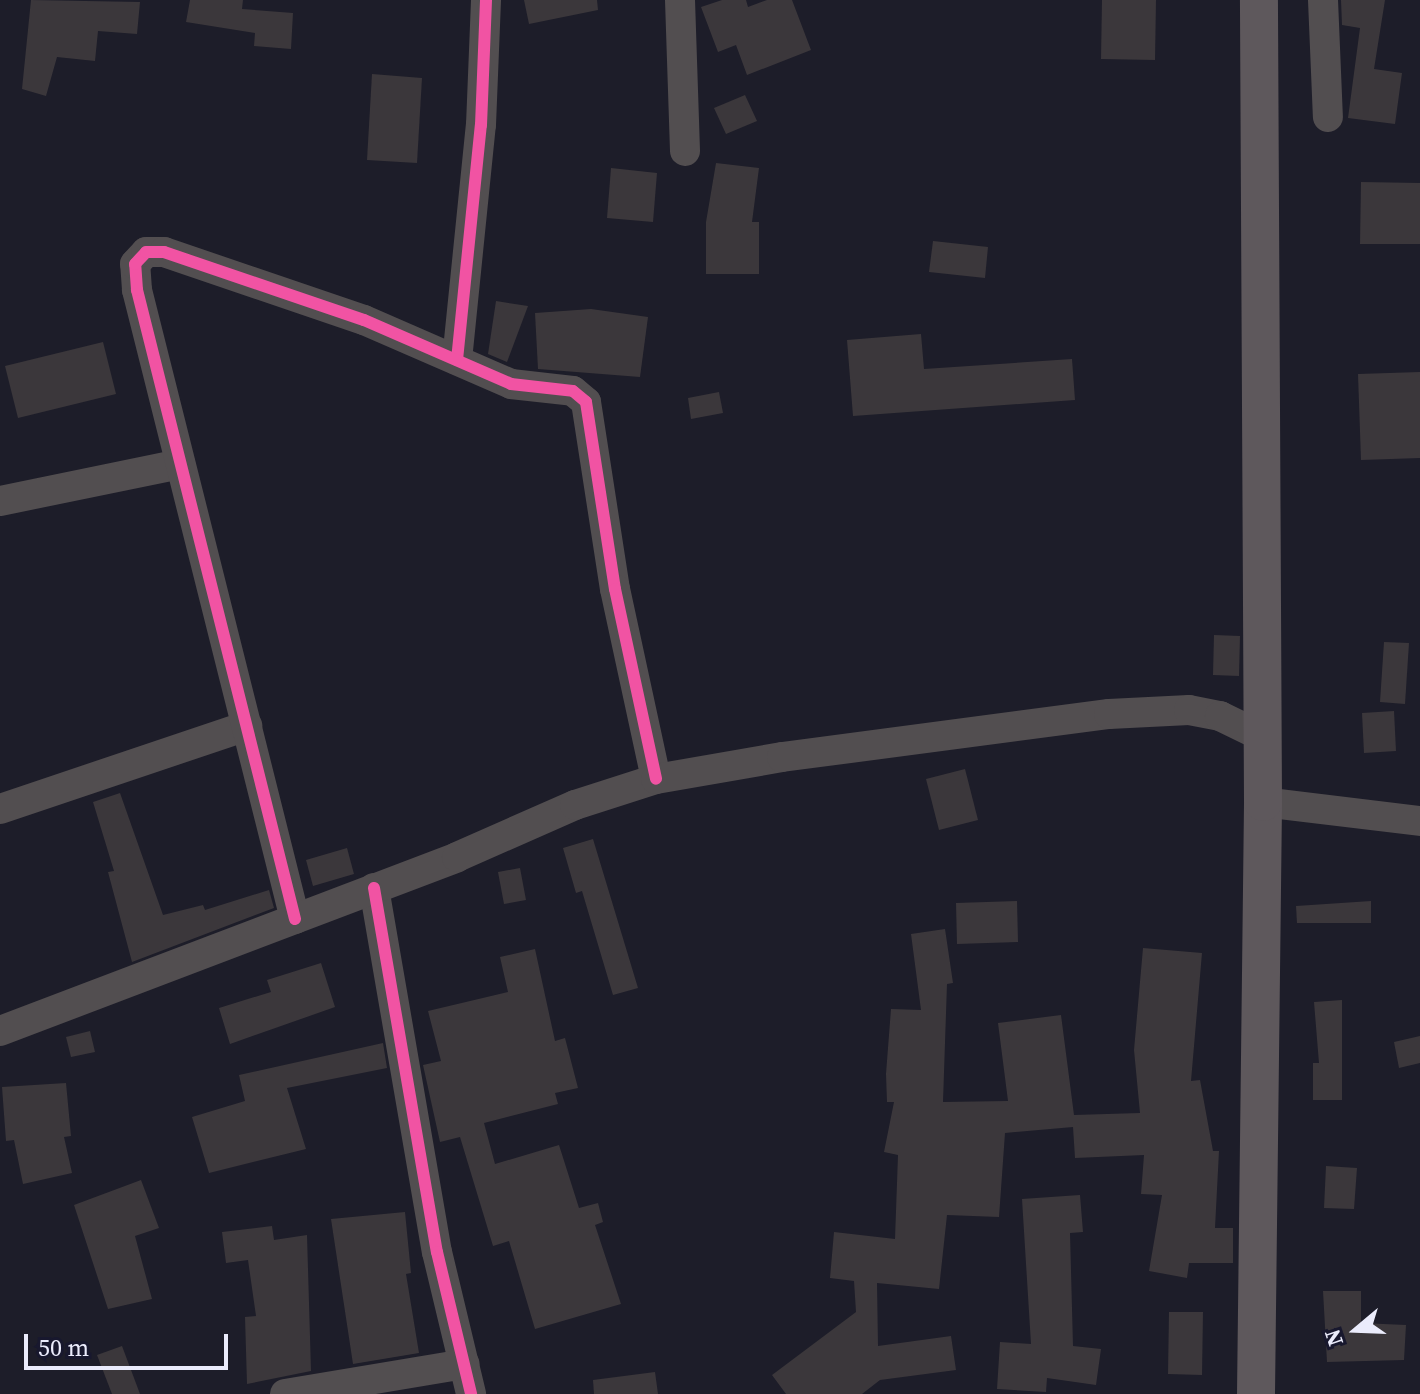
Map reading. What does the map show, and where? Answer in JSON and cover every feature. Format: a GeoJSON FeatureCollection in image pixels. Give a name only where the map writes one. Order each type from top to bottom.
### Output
{"type":"FeatureCollection","features":[{"type":"Feature","properties":{"kind":"main road"},"geometry":{"type":"LineString","coordinates":[[1256,1394],[1263,802],[1259,0]]}},
{"type":"Feature","properties":{"kind":"street"},"geometry":{"type":"LineString","coordinates":[[457,360],[481,125],[486,0]]}},
{"type":"Feature","properties":{"kind":"street"},"geometry":{"type":"LineString","coordinates":[[680,0],[685,151]]}},
{"type":"Feature","properties":{"kind":"street"},"geometry":{"type":"LineString","coordinates":[[1323,0],[1328,117]]}},
{"type":"Feature","properties":{"kind":"street"},"geometry":{"type":"LineString","coordinates":[[295,919],[137,290],[135,264],[146,252],[164,252],[364,320],[511,384],[573,391],[586,402],[615,589],[656,779]]}},
{"type":"Feature","properties":{"kind":"street"},"geometry":{"type":"LineString","coordinates":[[0,501],[180,464]]}},
{"type":"Feature","properties":{"kind":"street"},"geometry":{"type":"LineString","coordinates":[[0,1031],[374,888],[575,805],[656,779],[782,757],[1109,714],[1189,710],[1220,716],[1263,737]]}},
{"type":"Feature","properties":{"kind":"street"},"geometry":{"type":"LineString","coordinates":[[0,809],[247,726]]}},
{"type":"Feature","properties":{"kind":"street"},"geometry":{"type":"LineString","coordinates":[[1263,802],[1420,821]]}},
{"type":"Feature","properties":{"kind":"street"},"geometry":{"type":"LineString","coordinates":[[374,888],[437,1252],[471,1394]]}},
{"type":"Feature","properties":{"kind":"street"},"geometry":{"type":"LineString","coordinates":[[285,1394],[465,1364]]}},
{"type":"Feature","properties":{"kind":"building"},"geometry":{"type":"Polygon","coordinates":[[[31,0],[140,2],[137,34],[98,31],[95,61],[57,57],[46,96],[22,89],[31,0]]]}},
{"type":"Feature","properties":{"kind":"building"},"geometry":{"type":"Polygon","coordinates":[[[190,0],[243,0],[242,9],[293,13],[291,49],[254,46],[255,33],[186,22],[190,0]]]}},
{"type":"Feature","properties":{"kind":"building"},"geometry":{"type":"Polygon","coordinates":[[[524,0],[597,0],[598,10],[529,24],[524,0]]]}},
{"type":"Feature","properties":{"kind":"building"},"geometry":{"type":"Polygon","coordinates":[[[722,0],[746,0],[748,7],[767,0],[792,0],[811,50],[747,75],[736,45],[718,52],[701,7],[722,0]]]}},
{"type":"Feature","properties":{"kind":"building"},"geometry":{"type":"Polygon","coordinates":[[[1102,0],[1156,0],[1155,60],[1101,59],[1102,0]]]}},
{"type":"Feature","properties":{"kind":"building"},"geometry":{"type":"Polygon","coordinates":[[[1341,0],[1385,0],[1374,69],[1402,73],[1395,124],[1348,118],[1360,28],[1342,25],[1341,0]]]}},
{"type":"Feature","properties":{"kind":"building"},"geometry":{"type":"Polygon","coordinates":[[[372,74],[422,78],[417,163],[367,160],[372,74]]]}},
{"type":"Feature","properties":{"kind":"building"},"geometry":{"type":"Polygon","coordinates":[[[745,95],[757,121],[726,134],[714,108],[745,95]]]}},
{"type":"Feature","properties":{"kind":"building"},"geometry":{"type":"Polygon","coordinates":[[[716,163],[759,168],[752,222],[759,222],[759,274],[706,274],[706,222],[716,163]]]}},
{"type":"Feature","properties":{"kind":"building"},"geometry":{"type":"Polygon","coordinates":[[[611,168],[657,173],[653,222],[607,218],[611,168]]]}},
{"type":"Feature","properties":{"kind":"building"},"geometry":{"type":"Polygon","coordinates":[[[1361,182],[1420,183],[1420,244],[1360,244],[1361,182]]]}},
{"type":"Feature","properties":{"kind":"building"},"geometry":{"type":"Polygon","coordinates":[[[933,241],[988,247],[985,278],[929,272],[933,241]]]}},
{"type":"Feature","properties":{"kind":"building"},"geometry":{"type":"Polygon","coordinates":[[[496,301],[528,306],[507,362],[488,354],[496,301]]]}},
{"type":"Feature","properties":{"kind":"building"},"geometry":{"type":"Polygon","coordinates":[[[591,309],[648,317],[640,377],[538,369],[535,313],[591,309]]]}},
{"type":"Feature","properties":{"kind":"building"},"geometry":{"type":"Polygon","coordinates":[[[921,334],[924,369],[1072,359],[1075,400],[853,416],[847,340],[921,334]]]}},
{"type":"Feature","properties":{"kind":"building"},"geometry":{"type":"Polygon","coordinates":[[[103,342],[116,394],[18,418],[5,366],[103,342]]]}},
{"type":"Feature","properties":{"kind":"building"},"geometry":{"type":"Polygon","coordinates":[[[1420,372],[1420,458],[1361,460],[1358,374],[1420,372]]]}},
{"type":"Feature","properties":{"kind":"building"},"geometry":{"type":"Polygon","coordinates":[[[719,392],[723,413],[691,419],[688,398],[719,392]]]}},
{"type":"Feature","properties":{"kind":"building"},"geometry":{"type":"Polygon","coordinates":[[[1214,635],[1240,636],[1239,676],[1213,675],[1214,635]]]}},
{"type":"Feature","properties":{"kind":"building"},"geometry":{"type":"Polygon","coordinates":[[[1384,642],[1409,643],[1405,704],[1380,702],[1384,642]]]}},
{"type":"Feature","properties":{"kind":"building"},"geometry":{"type":"Polygon","coordinates":[[[1394,711],[1396,751],[1364,753],[1362,713],[1394,711]]]}},
{"type":"Feature","properties":{"kind":"building"},"geometry":{"type":"Polygon","coordinates":[[[965,769],[978,820],[939,830],[926,779],[965,769]]]}},
{"type":"Feature","properties":{"kind":"building"},"geometry":{"type":"Polygon","coordinates":[[[120,793],[163,915],[203,905],[205,910],[269,890],[274,908],[132,962],[108,872],[114,871],[93,802],[120,793]]]}},
{"type":"Feature","properties":{"kind":"building"},"geometry":{"type":"Polygon","coordinates":[[[593,839],[638,988],[613,995],[582,891],[576,893],[563,848],[593,839]]]}},
{"type":"Feature","properties":{"kind":"building"},"geometry":{"type":"Polygon","coordinates":[[[347,848],[354,874],[313,886],[306,860],[347,848]]]}},
{"type":"Feature","properties":{"kind":"building"},"geometry":{"type":"Polygon","coordinates":[[[520,868],[526,900],[504,904],[498,872],[520,868]]]}},
{"type":"Feature","properties":{"kind":"building"},"geometry":{"type":"Polygon","coordinates":[[[1017,901],[1018,942],[957,944],[956,903],[1017,901]]]}},
{"type":"Feature","properties":{"kind":"building"},"geometry":{"type":"Polygon","coordinates":[[[1371,901],[1371,923],[1297,923],[1296,906],[1371,901]]]}},
{"type":"Feature","properties":{"kind":"building"},"geometry":{"type":"Polygon","coordinates":[[[945,929],[953,983],[947,984],[943,1102],[1008,1101],[998,1023],[1061,1015],[1074,1115],[1140,1113],[1134,1050],[1143,948],[1202,953],[1191,1081],[1200,1080],[1213,1151],[1219,1151],[1215,1228],[1233,1228],[1233,1263],[1189,1263],[1187,1278],[1149,1271],[1162,1195],[1141,1194],[1144,1155],[1075,1158],[1073,1127],[1005,1133],[999,1217],[947,1215],[939,1289],[877,1283],[878,1346],[951,1336],[956,1370],[880,1380],[862,1394],[786,1394],[772,1375],[856,1312],[854,1281],[830,1278],[834,1232],[895,1239],[898,1155],[884,1152],[894,1102],[887,1102],[886,1074],[891,1009],[921,1010],[911,934],[945,929]]]}},
{"type":"Feature","properties":{"kind":"building"},"geometry":{"type":"Polygon","coordinates":[[[535,949],[555,1041],[565,1038],[578,1088],[555,1093],[558,1104],[484,1123],[495,1164],[559,1145],[579,1208],[598,1203],[603,1222],[595,1225],[621,1304],[535,1329],[509,1241],[493,1246],[460,1137],[440,1142],[423,1065],[441,1061],[428,1011],[508,992],[500,957],[535,949]]]}},
{"type":"Feature","properties":{"kind":"building"},"geometry":{"type":"Polygon","coordinates":[[[321,963],[335,1007],[230,1044],[219,1008],[271,992],[267,980],[321,963]]]}},
{"type":"Feature","properties":{"kind":"building"},"geometry":{"type":"Polygon","coordinates":[[[1342,1000],[1342,1100],[1313,1100],[1313,1063],[1319,1063],[1314,1002],[1342,1000]]]}},
{"type":"Feature","properties":{"kind":"building"},"geometry":{"type":"Polygon","coordinates":[[[90,1031],[95,1052],[71,1057],[66,1037],[90,1031]]]}},
{"type":"Feature","properties":{"kind":"building"},"geometry":{"type":"Polygon","coordinates":[[[1420,1036],[1420,1063],[1399,1068],[1394,1042],[1420,1036]]]}},
{"type":"Feature","properties":{"kind":"building"},"geometry":{"type":"Polygon","coordinates":[[[383,1043],[387,1068],[287,1088],[306,1149],[209,1173],[192,1117],[245,1101],[239,1075],[383,1043]]]}},
{"type":"Feature","properties":{"kind":"building"},"geometry":{"type":"Polygon","coordinates":[[[66,1083],[71,1136],[64,1137],[72,1173],[23,1184],[14,1140],[6,1141],[2,1087],[66,1083]]]}},
{"type":"Feature","properties":{"kind":"building"},"geometry":{"type":"Polygon","coordinates":[[[1326,1166],[1357,1168],[1354,1209],[1324,1208],[1326,1166]]]}},
{"type":"Feature","properties":{"kind":"building"},"geometry":{"type":"Polygon","coordinates":[[[141,1180],[159,1228],[135,1236],[152,1299],[108,1309],[74,1205],[141,1180]]]}},
{"type":"Feature","properties":{"kind":"building"},"geometry":{"type":"Polygon","coordinates":[[[1080,1195],[1083,1232],[1070,1233],[1073,1346],[1101,1349],[1096,1385],[1047,1378],[1046,1392],[997,1389],[1000,1342],[1031,1344],[1022,1199],[1080,1195]]]}},
{"type":"Feature","properties":{"kind":"building"},"geometry":{"type":"Polygon","coordinates":[[[405,1212],[411,1273],[406,1274],[419,1353],[353,1364],[331,1219],[405,1212]]]}},
{"type":"Feature","properties":{"kind":"building"},"geometry":{"type":"Polygon","coordinates":[[[272,1226],[274,1240],[307,1235],[311,1371],[247,1384],[245,1317],[256,1316],[248,1260],[226,1263],[222,1232],[272,1226]]]}},
{"type":"Feature","properties":{"kind":"building"},"geometry":{"type":"Polygon","coordinates":[[[1323,1291],[1361,1291],[1361,1323],[1406,1325],[1404,1360],[1327,1362],[1323,1291]]]}},
{"type":"Feature","properties":{"kind":"building"},"geometry":{"type":"Polygon","coordinates":[[[1169,1312],[1203,1312],[1202,1375],[1168,1374],[1169,1312]]]}},
{"type":"Feature","properties":{"kind":"building"},"geometry":{"type":"Polygon","coordinates":[[[122,1346],[140,1394],[112,1394],[97,1355],[122,1346]]]}},
{"type":"Feature","properties":{"kind":"building"},"geometry":{"type":"Polygon","coordinates":[[[655,1372],[658,1394],[594,1394],[593,1380],[655,1372]]]}},
{"type":"Feature","properties":{"kind":"cycle path"},"geometry":{"type":"LineString","coordinates":[[457,360],[481,125],[486,0]]}},
{"type":"Feature","properties":{"kind":"cycle path"},"geometry":{"type":"LineString","coordinates":[[295,919],[137,290],[135,264],[146,252],[164,252],[364,320],[511,384],[573,391],[586,402],[615,589],[656,779]]}},
{"type":"Feature","properties":{"kind":"cycle path"},"geometry":{"type":"LineString","coordinates":[[374,888],[437,1252],[471,1394]]}}]}
